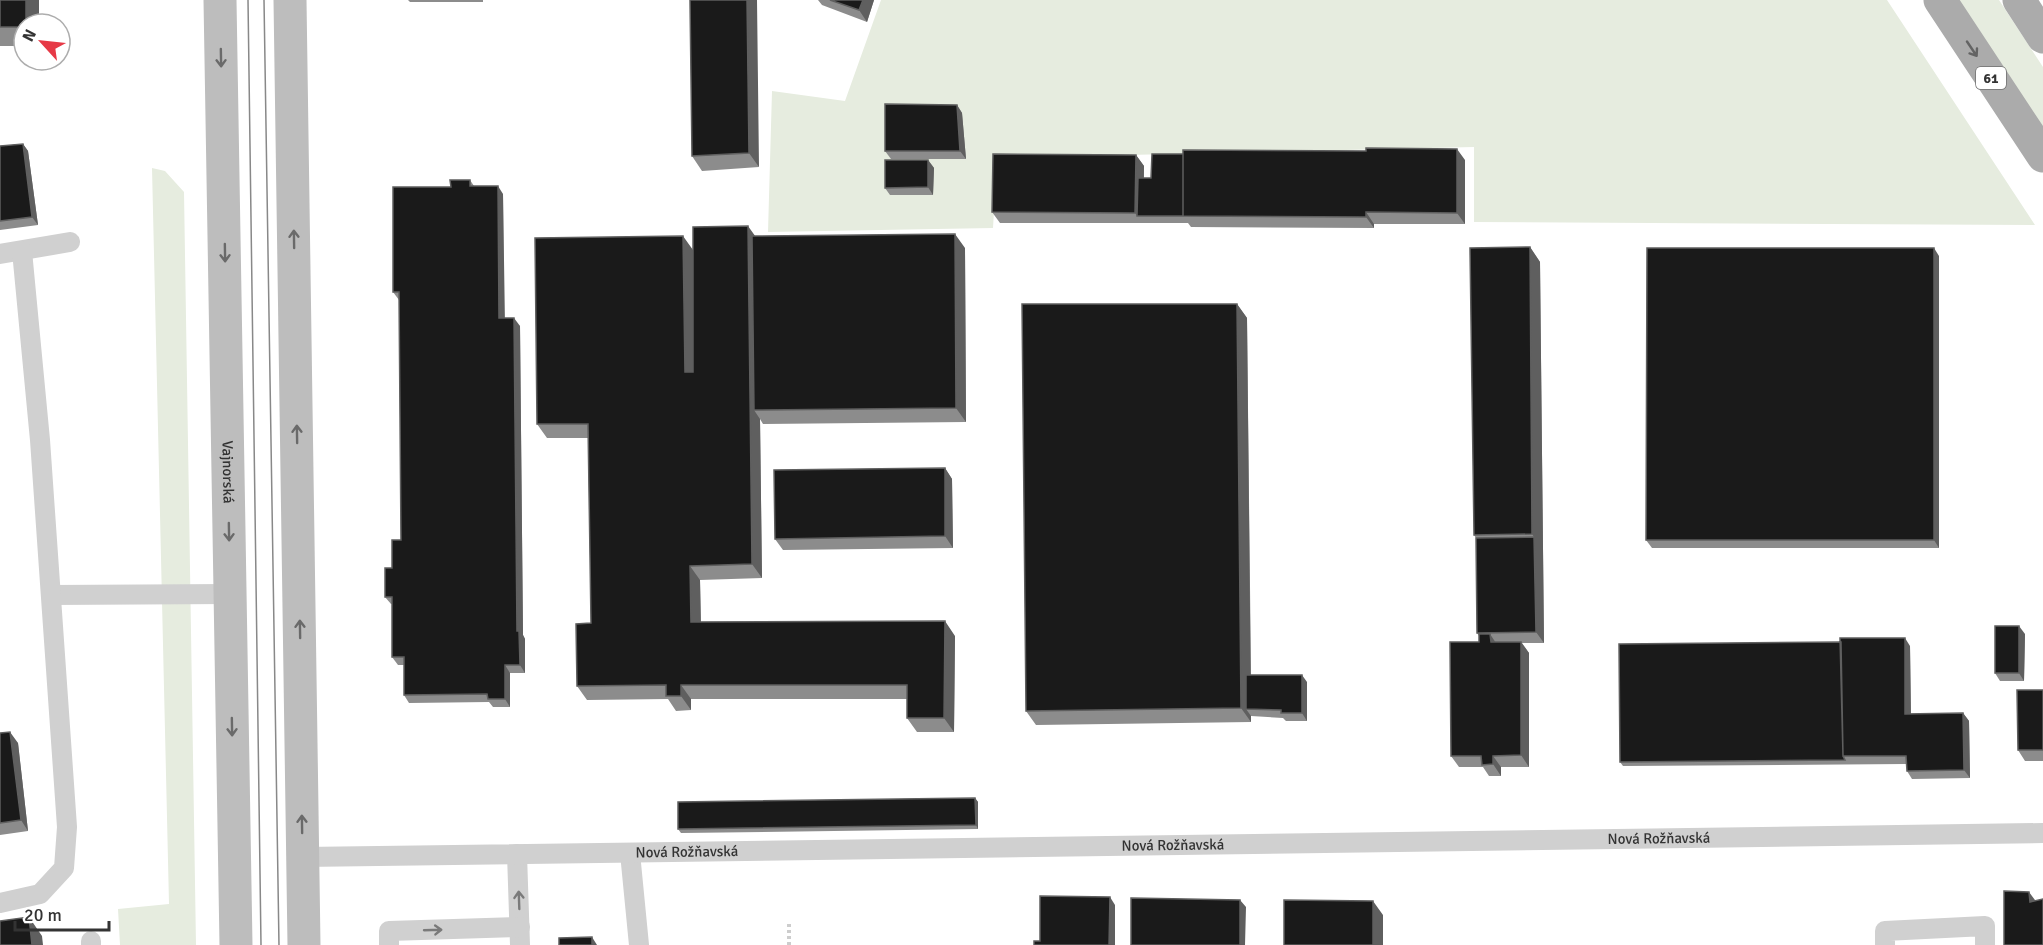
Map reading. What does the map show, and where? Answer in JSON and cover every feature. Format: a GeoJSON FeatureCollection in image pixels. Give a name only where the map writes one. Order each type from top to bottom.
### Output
{"type":"FeatureCollection","features":[{"type":"Feature","properties":{"kind":"main road","name":"Vajnorská"},"geometry":{"type":"LineString","coordinates":[[220,0],[236,945]]}},
{"type":"Feature","properties":{"kind":"main road"},"geometry":{"type":"LineString","coordinates":[[290,0],[304,945]]}},
{"type":"Feature","properties":{"kind":"main road","name":"61"},"geometry":{"type":"LineString","coordinates":[[1940,0],[2043,156]]}},
{"type":"Feature","properties":{"kind":"main road"},"geometry":{"type":"LineString","coordinates":[[2019,0],[2043,37]]}},
{"type":"Feature","properties":{"kind":"lane"},"geometry":{"type":"LineString","coordinates":[[0,254],[70,242]]}},
{"type":"Feature","properties":{"kind":"lane"},"geometry":{"type":"LineString","coordinates":[[0,903],[40,894],[64,868],[67,827],[40,440],[22,251]]}},
{"type":"Feature","properties":{"kind":"lane"},"geometry":{"type":"LineString","coordinates":[[51,595],[230,594]]}},
{"type":"Feature","properties":{"kind":"lane","name":"Nová Rožňavská"},"geometry":{"type":"LineString","coordinates":[[303,857],[2043,833]]}},
{"type":"Feature","properties":{"kind":"lane"},"geometry":{"type":"LineString","coordinates":[[630,853],[639,945]]}},
{"type":"Feature","properties":{"kind":"lane"},"geometry":{"type":"LineString","coordinates":[[389,945],[389,931],[494,928],[520,936],[517,854]]}},
{"type":"Feature","properties":{"kind":"lane"},"geometry":{"type":"LineString","coordinates":[[1885,945],[1885,931],[1985,926],[1985,945]]}},
{"type":"Feature","properties":{"kind":"lane"},"geometry":{"type":"LineString","coordinates":[[483,945],[494,928]]}},
{"type":"Feature","properties":{"kind":"path"},"geometry":{"type":"LineString","coordinates":[[789,922],[789,945]]}},
{"type":"Feature","properties":{"kind":"shaded area"},"geometry":{"type":"Polygon","coordinates":[[[881,0],[1887,0],[2035,225],[1474,222],[1474,147],[997,158],[993,228],[768,232],[772,91],[845,101],[881,0]]]}},
{"type":"Feature","properties":{"kind":"shaded area"},"geometry":{"type":"Polygon","coordinates":[[[1957,0],[1999,0],[2043,67],[2043,129],[1957,0]]]}},
{"type":"Feature","properties":{"kind":"shaded area"},"geometry":{"type":"Polygon","coordinates":[[[152,168],[165,171],[184,192],[196,945],[120,945],[118,909],[169,904],[152,168]]]}},
{"type":"Feature","properties":{"kind":"building"},"geometry":{"type":"Polygon","coordinates":[[[0,0],[26,0],[26,12],[12,12],[12,27],[0,27],[0,0]]]}},
{"type":"Feature","properties":{"kind":"building"},"geometry":{"type":"Polygon","coordinates":[[[690,0],[747,0],[749,153],[692,156],[690,0]]]}},
{"type":"Feature","properties":{"kind":"building"},"geometry":{"type":"Polygon","coordinates":[[[830,0],[863,0],[859,10],[830,0]]]}},
{"type":"Feature","properties":{"kind":"building"},"geometry":{"type":"Polygon","coordinates":[[[885,104],[957,105],[960,151],[885,151],[885,104]]]}},
{"type":"Feature","properties":{"kind":"building"},"geometry":{"type":"Polygon","coordinates":[[[23,144],[32,217],[0,221],[0,146],[23,144]]]}},
{"type":"Feature","properties":{"kind":"building"},"geometry":{"type":"Polygon","coordinates":[[[1366,148],[1457,149],[1457,213],[1366,212],[1366,217],[1183,216],[1183,150],[1366,151],[1366,148]]]}},
{"type":"Feature","properties":{"kind":"building"},"geometry":{"type":"Polygon","coordinates":[[[993,154],[1136,155],[1135,213],[992,212],[993,154]]]}},
{"type":"Feature","properties":{"kind":"building"},"geometry":{"type":"Polygon","coordinates":[[[1152,154],[1183,154],[1183,216],[1137,216],[1138,178],[1151,178],[1152,154]]]}},
{"type":"Feature","properties":{"kind":"building"},"geometry":{"type":"Polygon","coordinates":[[[885,160],[928,160],[928,187],[885,188],[885,160]]]}},
{"type":"Feature","properties":{"kind":"building"},"geometry":{"type":"Polygon","coordinates":[[[450,180],[470,180],[470,186],[498,186],[499,318],[514,318],[517,631],[519,631],[520,665],[505,665],[505,699],[488,699],[487,694],[404,695],[404,657],[392,657],[392,597],[385,597],[385,568],[392,568],[392,540],[401,540],[399,292],[393,292],[393,187],[451,187],[450,180]]]}},
{"type":"Feature","properties":{"kind":"building"},"geometry":{"type":"Polygon","coordinates":[[[748,226],[752,564],[690,566],[691,622],[945,621],[944,718],[907,718],[907,685],[681,685],[681,696],[666,696],[666,685],[577,686],[576,624],[591,623],[588,424],[537,424],[535,238],[683,236],[685,372],[693,372],[693,227],[748,226]]]}},
{"type":"Feature","properties":{"kind":"building"},"geometry":{"type":"Polygon","coordinates":[[[955,234],[956,408],[754,410],[752,236],[955,234]]]}},
{"type":"Feature","properties":{"kind":"building"},"geometry":{"type":"Polygon","coordinates":[[[1530,247],[1532,534],[1474,535],[1470,248],[1530,247]]]}},
{"type":"Feature","properties":{"kind":"building"},"geometry":{"type":"Polygon","coordinates":[[[1647,248],[1934,248],[1934,540],[1646,540],[1647,248]]]}},
{"type":"Feature","properties":{"kind":"building"},"geometry":{"type":"Polygon","coordinates":[[[1022,304],[1237,304],[1241,708],[1026,711],[1022,304]]]}},
{"type":"Feature","properties":{"kind":"building"},"geometry":{"type":"Polygon","coordinates":[[[945,468],[945,536],[775,539],[774,470],[945,468]]]}},
{"type":"Feature","properties":{"kind":"building"},"geometry":{"type":"Polygon","coordinates":[[[1534,537],[1536,632],[1477,633],[1476,538],[1534,537]]]}},
{"type":"Feature","properties":{"kind":"building"},"geometry":{"type":"Polygon","coordinates":[[[1995,626],[2019,626],[2019,673],[1995,673],[1995,626]]]}},
{"type":"Feature","properties":{"kind":"building"},"geometry":{"type":"Polygon","coordinates":[[[1479,634],[1490,634],[1491,642],[1521,642],[1521,755],[1493,756],[1493,764],[1482,765],[1481,756],[1451,756],[1450,642],[1479,642],[1479,634]]]}},
{"type":"Feature","properties":{"kind":"building"},"geometry":{"type":"Polygon","coordinates":[[[1840,638],[1905,638],[1905,714],[1963,713],[1964,770],[1907,771],[1906,756],[1843,756],[1840,638]]]}},
{"type":"Feature","properties":{"kind":"building"},"geometry":{"type":"Polygon","coordinates":[[[1841,642],[1843,756],[1845,760],[1620,762],[1619,644],[1841,642]]]}},
{"type":"Feature","properties":{"kind":"building"},"geometry":{"type":"Polygon","coordinates":[[[1246,675],[1302,675],[1302,713],[1246,709],[1246,675]]]}},
{"type":"Feature","properties":{"kind":"building"},"geometry":{"type":"Polygon","coordinates":[[[2017,690],[2043,690],[2043,750],[2018,750],[2017,690]]]}},
{"type":"Feature","properties":{"kind":"building"},"geometry":{"type":"Polygon","coordinates":[[[10,732],[21,820],[0,823],[0,733],[10,732]]]}},
{"type":"Feature","properties":{"kind":"building"},"geometry":{"type":"Polygon","coordinates":[[[975,798],[976,825],[678,829],[678,802],[975,798]]]}},
{"type":"Feature","properties":{"kind":"building"},"geometry":{"type":"Polygon","coordinates":[[[2004,891],[2029,892],[2030,902],[2043,899],[2043,945],[2004,945],[2004,891]]]}},
{"type":"Feature","properties":{"kind":"building"},"geometry":{"type":"Polygon","coordinates":[[[1040,896],[1110,897],[1109,945],[1034,945],[1034,941],[1040,941],[1040,896]]]}},
{"type":"Feature","properties":{"kind":"building"},"geometry":{"type":"Polygon","coordinates":[[[1131,898],[1240,900],[1240,945],[1131,945],[1131,898]]]}},
{"type":"Feature","properties":{"kind":"building"},"geometry":{"type":"Polygon","coordinates":[[[1284,900],[1373,901],[1373,945],[1284,945],[1284,900]]]}},
{"type":"Feature","properties":{"kind":"building"},"geometry":{"type":"Polygon","coordinates":[[[29,917],[32,945],[0,945],[0,921],[29,917]]]}},
{"type":"Feature","properties":{"kind":"building"},"geometry":{"type":"Polygon","coordinates":[[[592,937],[592,945],[559,945],[559,938],[592,937]]]}},
{"type":"Feature","properties":{"kind":"tram line"},"geometry":{"type":"LineString","coordinates":[[248,0],[261,945]]}},
{"type":"Feature","properties":{"kind":"tram line"},"geometry":{"type":"LineString","coordinates":[[264,0],[279,945]]}}]}
